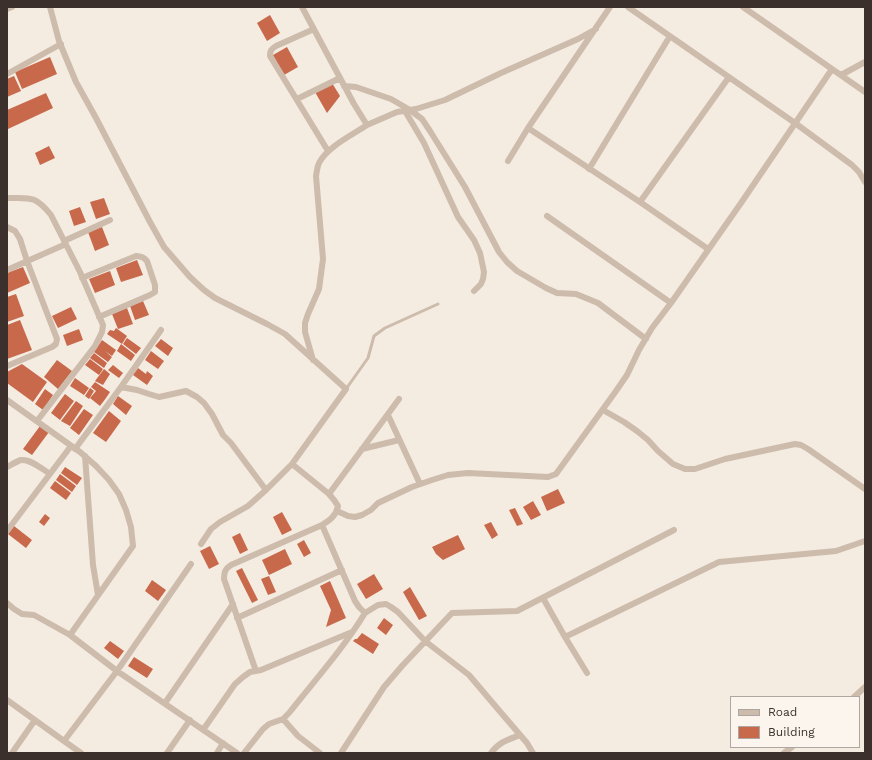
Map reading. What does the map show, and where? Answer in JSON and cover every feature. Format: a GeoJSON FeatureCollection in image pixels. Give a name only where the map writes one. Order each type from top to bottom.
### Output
{"type":"FeatureCollection","features":[{"type":"Feature","properties":{"kind":"street"},"geometry":{"type":"LineString","coordinates":[[7,9],[12,7]]}},
{"type":"Feature","properties":{"kind":"street"},"geometry":{"type":"LineString","coordinates":[[50,7],[61,44],[76,82],[164,247],[190,277],[204,290],[216,298],[285,334],[346,389],[292,464],[248,506],[211,529],[201,544]]}},
{"type":"Feature","properties":{"kind":"street"},"geometry":{"type":"LineString","coordinates":[[302,7],[366,125]]}},
{"type":"Feature","properties":{"kind":"street"},"geometry":{"type":"LineString","coordinates":[[508,161],[528,128],[610,7]]}},
{"type":"Feature","properties":{"kind":"street"},"geometry":{"type":"LineString","coordinates":[[628,7],[795,123],[852,165],[859,172],[865,182]]}},
{"type":"Feature","properties":{"kind":"street"},"geometry":{"type":"LineString","coordinates":[[743,7],[865,92]]}},
{"type":"Feature","properties":{"kind":"street"},"geometry":{"type":"LineString","coordinates":[[314,29],[272,48],[270,56],[328,151]]}},
{"type":"Feature","properties":{"kind":"street"},"geometry":{"type":"LineString","coordinates":[[313,360],[305,332],[305,323],[320,289],[323,259],[316,176],[318,165],[328,151],[366,125],[397,112],[416,109],[445,100],[578,39],[596,29]]}},
{"type":"Feature","properties":{"kind":"street"},"geometry":{"type":"LineString","coordinates":[[588,169],[670,36]]}},
{"type":"Feature","properties":{"kind":"street"},"geometry":{"type":"LineString","coordinates":[[7,74],[61,44]]}},
{"type":"Feature","properties":{"kind":"street"},"geometry":{"type":"LineString","coordinates":[[841,75],[865,62]]}},
{"type":"Feature","properties":{"kind":"street"},"geometry":{"type":"LineString","coordinates":[[337,511],[348,516],[356,517],[371,510],[378,503],[412,487],[448,475],[468,473],[548,477],[556,474],[627,375],[652,328],[671,303],[832,69]]}},
{"type":"Feature","properties":{"kind":"street"},"geometry":{"type":"LineString","coordinates":[[640,202],[729,77]]}},
{"type":"Feature","properties":{"kind":"street"},"geometry":{"type":"LineString","coordinates":[[297,99],[340,78]]}},
{"type":"Feature","properties":{"kind":"street"},"geometry":{"type":"LineString","coordinates":[[344,86],[356,87],[391,98],[422,119],[465,187],[499,252],[517,271],[557,293],[576,294],[598,302],[646,339]]}},
{"type":"Feature","properties":{"kind":"street"},"geometry":{"type":"LineString","coordinates":[[408,110],[458,217],[474,240],[480,253],[484,272],[483,279],[481,284],[474,291]]}},
{"type":"Feature","properties":{"kind":"street"},"geometry":{"type":"LineString","coordinates":[[528,128],[708,249]]}},
{"type":"Feature","properties":{"kind":"street"},"geometry":{"type":"LineString","coordinates":[[7,198],[26,197],[38,201],[51,215],[103,325],[99,340],[37,421]]}},
{"type":"Feature","properties":{"kind":"street"},"geometry":{"type":"LineString","coordinates":[[547,216],[671,303]]}},
{"type":"Feature","properties":{"kind":"street"},"geometry":{"type":"LineString","coordinates":[[7,270],[110,220]]}},
{"type":"Feature","properties":{"kind":"street"},"geometry":{"type":"LineString","coordinates":[[7,228],[16,231],[20,239],[26,262],[57,339],[56,344],[52,347],[7,366]]}},
{"type":"Feature","properties":{"kind":"street"},"geometry":{"type":"LineString","coordinates":[[82,278],[136,256],[145,258],[147,261],[155,285],[155,292],[99,317]]}},
{"type":"Feature","properties":{"kind":"street"},"geometry":{"type":"LineString","coordinates":[[7,531],[50,474],[121,387],[161,330]]}},
{"type":"Feature","properties":{"kind":"street"},"geometry":{"type":"LineString","coordinates":[[121,387],[159,396],[186,391],[197,396],[212,414],[223,435],[266,490]]}},
{"type":"Feature","properties":{"kind":"street"},"geometry":{"type":"LineString","coordinates":[[329,494],[399,399]]}},
{"type":"Feature","properties":{"kind":"street"},"geometry":{"type":"LineString","coordinates":[[7,400],[73,447],[96,466],[119,494],[131,527],[133,546],[70,635]]}},
{"type":"Feature","properties":{"kind":"street"},"geometry":{"type":"LineString","coordinates":[[602,410],[637,430],[673,464],[685,469],[695,469],[725,459],[795,444],[801,445],[808,449],[865,489]]}},
{"type":"Feature","properties":{"kind":"street"},"geometry":{"type":"LineString","coordinates":[[388,415],[420,484]]}},
{"type":"Feature","properties":{"kind":"street"},"geometry":{"type":"LineString","coordinates":[[362,449],[400,440]]}},
{"type":"Feature","properties":{"kind":"street"},"geometry":{"type":"LineString","coordinates":[[85,456],[93,565],[98,595]]}},
{"type":"Feature","properties":{"kind":"street"},"geometry":{"type":"LineString","coordinates":[[7,467],[21,460],[34,463],[50,474]]}},
{"type":"Feature","properties":{"kind":"street"},"geometry":{"type":"LineString","coordinates":[[256,671],[224,579],[226,568],[322,525],[335,515],[338,506],[329,494],[292,464]]}},
{"type":"Feature","properties":{"kind":"street"},"geometry":{"type":"LineString","coordinates":[[7,523],[14,521]]}},
{"type":"Feature","properties":{"kind":"street"},"geometry":{"type":"LineString","coordinates":[[322,525],[356,601],[365,613]]}},
{"type":"Feature","properties":{"kind":"street"},"geometry":{"type":"LineString","coordinates":[[341,753],[384,687],[452,612],[517,611],[674,530]]}},
{"type":"Feature","properties":{"kind":"street"},"geometry":{"type":"LineString","coordinates":[[565,637],[719,562],[836,551],[865,541]]}},
{"type":"Feature","properties":{"kind":"street"},"geometry":{"type":"LineString","coordinates":[[64,741],[117,671],[191,564]]}},
{"type":"Feature","properties":{"kind":"street"},"geometry":{"type":"LineString","coordinates":[[237,618],[342,570]]}},
{"type":"Feature","properties":{"kind":"street"},"geometry":{"type":"LineString","coordinates":[[543,598],[587,673]]}},
{"type":"Feature","properties":{"kind":"street"},"geometry":{"type":"LineString","coordinates":[[7,603],[22,614],[34,615],[70,635],[117,671],[237,753]]}},
{"type":"Feature","properties":{"kind":"street"},"geometry":{"type":"LineString","coordinates":[[165,703],[232,604]]}},
{"type":"Feature","properties":{"kind":"street"},"geometry":{"type":"LineString","coordinates":[[244,753],[263,729],[269,724],[283,720],[354,632],[365,613],[378,605],[386,604],[398,612],[426,641],[469,675],[520,735],[533,753]]}},
{"type":"Feature","properties":{"kind":"street"},"geometry":{"type":"LineString","coordinates":[[203,730],[235,684],[250,672],[261,670],[354,632]]}},
{"type":"Feature","properties":{"kind":"street"},"geometry":{"type":"LineString","coordinates":[[855,696],[865,687]]}},
{"type":"Feature","properties":{"kind":"street"},"geometry":{"type":"LineString","coordinates":[[7,700],[82,753]]}},
{"type":"Feature","properties":{"kind":"street"},"geometry":{"type":"LineString","coordinates":[[12,753],[35,720]]}},
{"type":"Feature","properties":{"kind":"street"},"geometry":{"type":"LineString","coordinates":[[167,753],[190,720]]}},
{"type":"Feature","properties":{"kind":"street"},"geometry":{"type":"LineString","coordinates":[[283,720],[298,736],[320,753]]}},
{"type":"Feature","properties":{"kind":"street"},"geometry":{"type":"LineString","coordinates":[[491,753],[501,742],[520,735]]}},
{"type":"Feature","properties":{"kind":"street"},"geometry":{"type":"LineString","coordinates":[[217,753],[223,743]]}},
{"type":"Feature","properties":{"kind":"lane"},"geometry":{"type":"LineString","coordinates":[[346,389],[368,358],[374,336],[385,328],[438,304]]}},
{"type":"Feature","properties":{"kind":"building"},"geometry":{"type":"Polygon","coordinates":[[[270,15],[280,33],[267,41],[257,23],[270,15]]]}},
{"type":"Feature","properties":{"kind":"building"},"geometry":{"type":"Polygon","coordinates":[[[287,47],[298,67],[284,75],[273,55],[287,47]]]}},
{"type":"Feature","properties":{"kind":"building"},"geometry":{"type":"Polygon","coordinates":[[[50,57],[57,74],[22,89],[15,72],[50,57]]]}},
{"type":"Feature","properties":{"kind":"building"},"geometry":{"type":"Polygon","coordinates":[[[14,76],[21,91],[7,97],[7,79],[14,76]]]}},
{"type":"Feature","properties":{"kind":"building"},"geometry":{"type":"Polygon","coordinates":[[[332,83],[340,96],[327,113],[315,92],[332,83]]]}},
{"type":"Feature","properties":{"kind":"building"},"geometry":{"type":"Polygon","coordinates":[[[46,93],[53,108],[8,129],[7,110],[46,93]]]}},
{"type":"Feature","properties":{"kind":"building"},"geometry":{"type":"Polygon","coordinates":[[[49,146],[55,158],[40,165],[35,153],[49,146]]]}},
{"type":"Feature","properties":{"kind":"building"},"geometry":{"type":"Polygon","coordinates":[[[104,198],[110,214],[96,219],[90,202],[104,198]]]}},
{"type":"Feature","properties":{"kind":"building"},"geometry":{"type":"Polygon","coordinates":[[[80,207],[86,222],[74,226],[69,211],[80,207]]]}},
{"type":"Feature","properties":{"kind":"building"},"geometry":{"type":"Polygon","coordinates":[[[102,227],[109,245],[95,251],[88,232],[102,227]]]}},
{"type":"Feature","properties":{"kind":"building"},"geometry":{"type":"Polygon","coordinates":[[[137,260],[143,275],[121,282],[116,268],[137,260]]]}},
{"type":"Feature","properties":{"kind":"building"},"geometry":{"type":"Polygon","coordinates":[[[23,267],[30,283],[7,293],[7,273],[23,267]]]}},
{"type":"Feature","properties":{"kind":"building"},"geometry":{"type":"Polygon","coordinates":[[[110,271],[115,285],[95,293],[89,279],[110,271]]]}},
{"type":"Feature","properties":{"kind":"building"},"geometry":{"type":"Polygon","coordinates":[[[16,294],[24,316],[7,322],[7,297],[16,294]]]}},
{"type":"Feature","properties":{"kind":"building"},"geometry":{"type":"Polygon","coordinates":[[[143,301],[149,315],[135,320],[130,306],[143,301]]]}},
{"type":"Feature","properties":{"kind":"building"},"geometry":{"type":"Polygon","coordinates":[[[71,307],[77,319],[58,328],[52,316],[71,307]]]}},
{"type":"Feature","properties":{"kind":"building"},"geometry":{"type":"Polygon","coordinates":[[[127,308],[133,324],[118,329],[112,314],[127,308]]]}},
{"type":"Feature","properties":{"kind":"building"},"geometry":{"type":"Polygon","coordinates":[[[20,320],[32,350],[7,359],[7,325],[20,320]]]}},
{"type":"Feature","properties":{"kind":"building"},"geometry":{"type":"Polygon","coordinates":[[[116,328],[127,336],[122,344],[107,334],[110,330],[114,331],[116,328]]]}},
{"type":"Feature","properties":{"kind":"building"},"geometry":{"type":"Polygon","coordinates":[[[79,329],[83,340],[67,346],[63,335],[79,329]]]}},
{"type":"Feature","properties":{"kind":"building"},"geometry":{"type":"Polygon","coordinates":[[[127,338],[141,348],[136,354],[123,344],[127,338]]]}},
{"type":"Feature","properties":{"kind":"building"},"geometry":{"type":"Polygon","coordinates":[[[161,339],[173,348],[168,356],[155,346],[161,339]]]}},
{"type":"Feature","properties":{"kind":"building"},"geometry":{"type":"Polygon","coordinates":[[[102,340],[116,350],[112,356],[105,351],[112,357],[108,362],[94,352],[102,340]]]}},
{"type":"Feature","properties":{"kind":"building"},"geometry":{"type":"Polygon","coordinates":[[[121,344],[135,355],[131,361],[117,351],[121,344]]]}},
{"type":"Feature","properties":{"kind":"building"},"geometry":{"type":"Polygon","coordinates":[[[151,351],[164,361],[158,369],[145,360],[151,351]]]}},
{"type":"Feature","properties":{"kind":"building"},"geometry":{"type":"Polygon","coordinates":[[[94,353],[107,363],[104,368],[90,358],[94,353]]]}},
{"type":"Feature","properties":{"kind":"building"},"geometry":{"type":"Polygon","coordinates":[[[90,359],[103,369],[99,375],[85,365],[90,359]]]}},
{"type":"Feature","properties":{"kind":"building"},"geometry":{"type":"Polygon","coordinates":[[[57,360],[72,371],[58,389],[44,377],[57,360]]]}},
{"type":"Feature","properties":{"kind":"building"},"geometry":{"type":"Polygon","coordinates":[[[22,364],[47,382],[33,402],[7,383],[7,372],[22,364]]]}},
{"type":"Feature","properties":{"kind":"building"},"geometry":{"type":"Polygon","coordinates":[[[113,365],[123,373],[119,378],[108,370],[113,365]]]}},
{"type":"Feature","properties":{"kind":"building"},"geometry":{"type":"Polygon","coordinates":[[[138,368],[146,374],[147,371],[153,376],[147,385],[133,375],[138,368]]]}},
{"type":"Feature","properties":{"kind":"building"},"geometry":{"type":"Polygon","coordinates":[[[104,369],[110,374],[103,385],[95,381],[104,369]]]}},
{"type":"Feature","properties":{"kind":"building"},"geometry":{"type":"Polygon","coordinates":[[[75,378],[89,388],[84,395],[70,386],[75,378]]]}},
{"type":"Feature","properties":{"kind":"building"},"geometry":{"type":"Polygon","coordinates":[[[95,382],[110,392],[100,406],[90,398],[96,391],[91,387],[95,382]]]}},
{"type":"Feature","properties":{"kind":"building"},"geometry":{"type":"Polygon","coordinates":[[[90,388],[94,391],[89,399],[85,396],[90,388]]]}},
{"type":"Feature","properties":{"kind":"building"},"geometry":{"type":"Polygon","coordinates":[[[45,389],[53,395],[43,410],[35,404],[45,389]]]}},
{"type":"Feature","properties":{"kind":"building"},"geometry":{"type":"Polygon","coordinates":[[[65,394],[74,401],[60,420],[51,413],[65,394]]]}},
{"type":"Feature","properties":{"kind":"building"},"geometry":{"type":"Polygon","coordinates":[[[118,396],[132,406],[126,415],[113,404],[118,396]]]}},
{"type":"Feature","properties":{"kind":"building"},"geometry":{"type":"Polygon","coordinates":[[[76,401],[83,406],[70,426],[61,421],[76,401]]]}},
{"type":"Feature","properties":{"kind":"building"},"geometry":{"type":"Polygon","coordinates":[[[84,409],[93,415],[79,435],[70,428],[84,409]]]}},
{"type":"Feature","properties":{"kind":"building"},"geometry":{"type":"Polygon","coordinates":[[[109,411],[121,421],[106,442],[93,433],[109,411]]]}},
{"type":"Feature","properties":{"kind":"building"},"geometry":{"type":"Polygon","coordinates":[[[40,426],[49,432],[32,455],[23,449],[40,426]]]}},
{"type":"Feature","properties":{"kind":"building"},"geometry":{"type":"Polygon","coordinates":[[[65,467],[82,478],[77,485],[61,473],[65,467]]]}},
{"type":"Feature","properties":{"kind":"building"},"geometry":{"type":"Polygon","coordinates":[[[60,474],[76,486],[72,492],[56,480],[60,474]]]}},
{"type":"Feature","properties":{"kind":"building"},"geometry":{"type":"Polygon","coordinates":[[[55,481],[71,493],[66,500],[50,488],[55,481]]]}},
{"type":"Feature","properties":{"kind":"building"},"geometry":{"type":"Polygon","coordinates":[[[558,489],[565,503],[547,511],[541,497],[558,489]]]}},
{"type":"Feature","properties":{"kind":"building"},"geometry":{"type":"Polygon","coordinates":[[[533,501],[541,515],[531,520],[523,507],[533,501]]]}},
{"type":"Feature","properties":{"kind":"building"},"geometry":{"type":"Polygon","coordinates":[[[515,508],[523,524],[517,526],[509,510],[515,508]]]}},
{"type":"Feature","properties":{"kind":"building"},"geometry":{"type":"Polygon","coordinates":[[[282,512],[292,530],[282,535],[273,517],[282,512]]]}},
{"type":"Feature","properties":{"kind":"building"},"geometry":{"type":"Polygon","coordinates":[[[45,514],[50,518],[44,526],[39,522],[45,514]]]}},
{"type":"Feature","properties":{"kind":"building"},"geometry":{"type":"Polygon","coordinates":[[[491,522],[498,535],[492,539],[484,525],[491,522]]]}},
{"type":"Feature","properties":{"kind":"building"},"geometry":{"type":"Polygon","coordinates":[[[14,526],[32,540],[26,548],[8,534],[14,526]]]}},
{"type":"Feature","properties":{"kind":"building"},"geometry":{"type":"Polygon","coordinates":[[[240,533],[248,550],[240,554],[232,537],[240,533]]]}},
{"type":"Feature","properties":{"kind":"building"},"geometry":{"type":"Polygon","coordinates":[[[458,535],[465,549],[443,560],[436,554],[432,547],[458,535]]]}},
{"type":"Feature","properties":{"kind":"building"},"geometry":{"type":"Polygon","coordinates":[[[304,540],[311,553],[304,557],[297,544],[304,540]]]}},
{"type":"Feature","properties":{"kind":"building"},"geometry":{"type":"Polygon","coordinates":[[[210,546],[219,564],[209,569],[200,551],[210,546]]]}},
{"type":"Feature","properties":{"kind":"building"},"geometry":{"type":"Polygon","coordinates":[[[285,549],[292,564],[269,575],[262,560],[285,549]]]}},
{"type":"Feature","properties":{"kind":"building"},"geometry":{"type":"Polygon","coordinates":[[[242,568],[258,600],[252,603],[236,571],[242,568]]]}},
{"type":"Feature","properties":{"kind":"building"},"geometry":{"type":"Polygon","coordinates":[[[374,574],[383,589],[366,599],[357,584],[374,574]]]}},
{"type":"Feature","properties":{"kind":"building"},"geometry":{"type":"Polygon","coordinates":[[[269,576],[276,592],[268,595],[261,579],[269,576]]]}},
{"type":"Feature","properties":{"kind":"building"},"geometry":{"type":"Polygon","coordinates":[[[152,580],[166,590],[158,601],[145,591],[152,580]]]}},
{"type":"Feature","properties":{"kind":"building"},"geometry":{"type":"Polygon","coordinates":[[[330,581],[346,618],[326,627],[331,610],[320,586],[330,581]]]}},
{"type":"Feature","properties":{"kind":"building"},"geometry":{"type":"Polygon","coordinates":[[[410,587],[427,616],[419,620],[403,592],[410,587]]]}},
{"type":"Feature","properties":{"kind":"building"},"geometry":{"type":"Polygon","coordinates":[[[384,618],[393,625],[386,635],[377,628],[384,618]]]}},
{"type":"Feature","properties":{"kind":"building"},"geometry":{"type":"Polygon","coordinates":[[[362,633],[379,644],[373,654],[353,641],[362,633]]]}},
{"type":"Feature","properties":{"kind":"building"},"geometry":{"type":"Polygon","coordinates":[[[110,641],[124,651],[118,659],[104,648],[110,641]]]}},
{"type":"Feature","properties":{"kind":"building"},"geometry":{"type":"Polygon","coordinates":[[[134,657],[153,669],[147,678],[128,666],[134,657]]]}}]}
